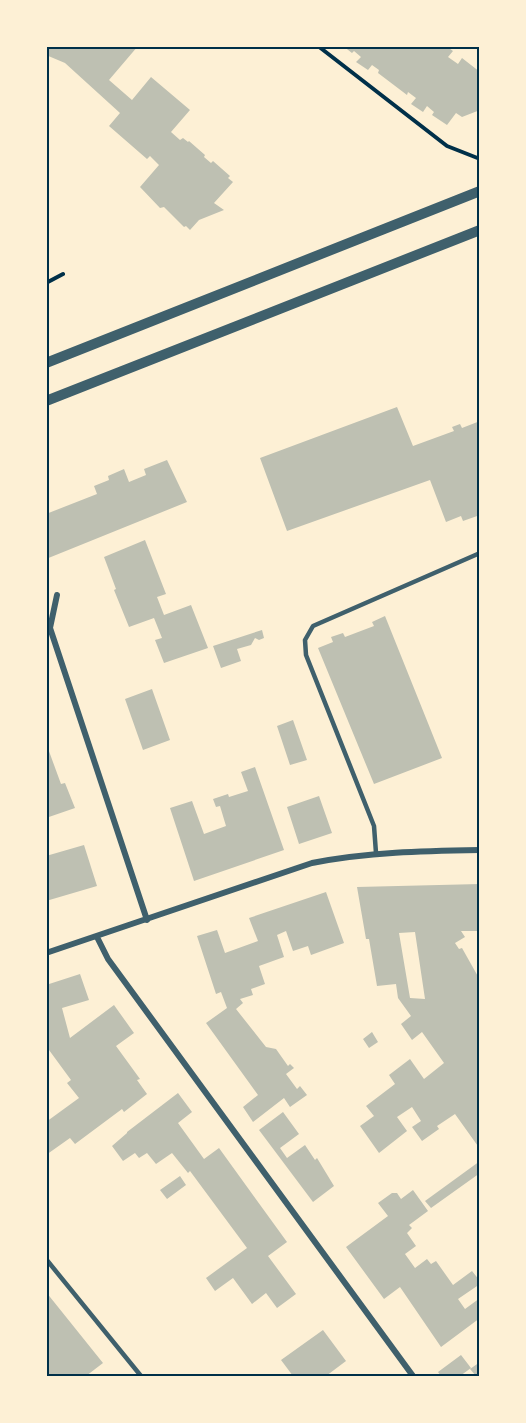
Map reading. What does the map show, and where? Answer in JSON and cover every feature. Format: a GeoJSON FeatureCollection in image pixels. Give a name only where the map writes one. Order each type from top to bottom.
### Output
{"type":"FeatureCollection","features":[{"type":"Feature","properties":{"kind":"street"},"geometry":{"type":"LineString","coordinates":[[46,363],[480,191]]}},
{"type":"Feature","properties":{"kind":"street"},"geometry":{"type":"LineString","coordinates":[[46,402],[480,230]]}},
{"type":"Feature","properties":{"kind":"street"},"geometry":{"type":"LineString","coordinates":[[57,595],[50,628],[147,920]]}},
{"type":"Feature","properties":{"kind":"street"},"geometry":{"type":"LineString","coordinates":[[46,953],[312,863],[376,853],[480,850]]}},
{"type":"Feature","properties":{"kind":"street"},"geometry":{"type":"LineString","coordinates":[[97,937],[108,959],[413,1377]]}},
{"type":"Feature","properties":{"kind":"lane"},"geometry":{"type":"LineString","coordinates":[[376,853],[374,826],[306,655],[305,640],[313,626],[480,554]]}},
{"type":"Feature","properties":{"kind":"lane"},"geometry":{"type":"LineString","coordinates":[[46,1259],[141,1377]]}},
{"type":"Feature","properties":{"kind":"path"},"geometry":{"type":"LineString","coordinates":[[318,46],[447,146],[480,159]]}},
{"type":"Feature","properties":{"kind":"path"},"geometry":{"type":"LineString","coordinates":[[46,283],[63,274]]}},
{"type":"Feature","properties":{"kind":"building"},"geometry":{"type":"Polygon","coordinates":[[[46,46],[138,46],[109,80],[132,100],[151,77],[190,110],[171,132],[180,140],[183,138],[189,141],[211,163],[213,161],[230,176],[228,178],[233,182],[214,203],[224,210],[199,220],[190,230],[164,207],[160,208],[140,187],[159,165],[150,156],[147,159],[109,126],[120,113],[65,63],[46,55],[49,51],[46,46]]]}},
{"type":"Feature","properties":{"kind":"building"},"geometry":{"type":"Polygon","coordinates":[[[343,46],[446,46],[453,51],[448,57],[458,64],[462,58],[480,72],[480,110],[462,117],[456,113],[447,125],[432,115],[434,112],[427,106],[423,112],[411,104],[416,98],[408,92],[407,95],[378,73],[379,70],[372,65],[368,70],[356,62],[361,57],[343,46]]]}},
{"type":"Feature","properties":{"kind":"building"},"geometry":{"type":"Polygon","coordinates":[[[397,407],[413,446],[454,431],[452,427],[460,424],[462,428],[480,421],[480,515],[463,521],[461,516],[446,522],[430,480],[287,531],[260,458],[397,407]]]}},
{"type":"Feature","properties":{"kind":"building"},"geometry":{"type":"Polygon","coordinates":[[[167,460],[187,502],[46,559],[46,514],[97,494],[94,486],[109,480],[108,476],[124,469],[129,482],[146,475],[144,469],[167,460]]]}},
{"type":"Feature","properties":{"kind":"building"},"geometry":{"type":"Polygon","coordinates":[[[145,540],[166,594],[157,597],[164,615],[191,605],[208,648],[164,663],[155,640],[162,638],[154,618],[129,627],[104,557],[145,540]]]}},
{"type":"Feature","properties":{"kind":"building"},"geometry":{"type":"Polygon","coordinates":[[[385,616],[442,758],[374,784],[318,648],[333,642],[331,637],[343,633],[345,637],[374,626],[372,622],[385,616]]]}},
{"type":"Feature","properties":{"kind":"building"},"geometry":{"type":"Polygon","coordinates":[[[262,630],[264,638],[259,640],[255,638],[251,645],[237,649],[241,661],[221,668],[213,646],[262,630]]]}},
{"type":"Feature","properties":{"kind":"building"},"geometry":{"type":"Polygon","coordinates":[[[152,689],[170,740],[143,750],[125,699],[152,689]]]}},
{"type":"Feature","properties":{"kind":"building"},"geometry":{"type":"Polygon","coordinates":[[[293,720],[307,760],[290,765],[277,726],[293,720]]]}},
{"type":"Feature","properties":{"kind":"building"},"geometry":{"type":"Polygon","coordinates":[[[46,743],[61,784],[65,783],[75,808],[46,818],[46,743]]]}},
{"type":"Feature","properties":{"kind":"building"},"geometry":{"type":"Polygon","coordinates":[[[255,767],[284,850],[194,881],[170,808],[192,801],[204,834],[226,826],[220,806],[216,807],[213,799],[248,791],[241,772],[255,767]]]}},
{"type":"Feature","properties":{"kind":"building"},"geometry":{"type":"Polygon","coordinates":[[[319,796],[332,833],[299,844],[287,807],[319,796]]]}},
{"type":"Feature","properties":{"kind":"building"},"geometry":{"type":"Polygon","coordinates":[[[84,845],[97,886],[46,901],[46,856],[84,845]]]}},
{"type":"Feature","properties":{"kind":"building"},"geometry":{"type":"Polygon","coordinates":[[[480,884],[480,931],[461,931],[465,937],[455,943],[459,949],[462,948],[480,980],[480,1149],[455,1114],[437,1126],[439,1129],[422,1141],[412,1127],[421,1121],[412,1107],[397,1117],[407,1131],[379,1153],[360,1126],[374,1116],[366,1106],[395,1084],[389,1075],[410,1059],[424,1079],[444,1063],[422,1032],[412,1040],[401,1024],[411,1016],[398,998],[396,984],[377,986],[357,887],[480,884]],[[415,932],[399,933],[410,998],[425,999],[415,932]]]}},
{"type":"Feature","properties":{"kind":"building"},"geometry":{"type":"Polygon","coordinates":[[[326,892],[344,943],[311,955],[308,946],[293,951],[286,931],[277,935],[284,957],[259,966],[265,984],[251,989],[253,995],[240,999],[243,1003],[236,1009],[266,1047],[276,1049],[288,1066],[290,1064],[294,1068],[286,1074],[297,1089],[300,1086],[307,1095],[290,1107],[284,1098],[253,1122],[243,1107],[258,1095],[206,1023],[227,1008],[221,992],[216,994],[197,936],[217,930],[225,953],[258,941],[249,918],[326,892]]]}},
{"type":"Feature","properties":{"kind":"building"},"geometry":{"type":"Polygon","coordinates":[[[80,974],[89,1000],[62,1008],[70,1038],[114,1005],[134,1033],[116,1046],[140,1079],[137,1080],[147,1094],[124,1112],[122,1109],[75,1144],[70,1138],[46,1155],[46,1122],[79,1098],[67,1083],[71,1080],[46,1043],[46,985],[80,974]]]}},
{"type":"Feature","properties":{"kind":"building"},"geometry":{"type":"Polygon","coordinates":[[[372,1032],[378,1042],[369,1048],[363,1039],[372,1032]]]}},
{"type":"Feature","properties":{"kind":"building"},"geometry":{"type":"Polygon","coordinates":[[[178,1093],[192,1112],[178,1123],[204,1159],[219,1148],[287,1242],[268,1256],[296,1294],[277,1308],[266,1293],[252,1304],[233,1278],[215,1291],[206,1278],[247,1248],[190,1171],[188,1173],[172,1153],[156,1164],[147,1153],[139,1158],[135,1153],[123,1161],[112,1146],[178,1093]]]}},
{"type":"Feature","properties":{"kind":"building"},"geometry":{"type":"Polygon","coordinates":[[[283,1112],[299,1134],[280,1148],[287,1158],[305,1145],[315,1160],[317,1158],[334,1186],[313,1202],[259,1130],[283,1112]]]}},
{"type":"Feature","properties":{"kind":"building"},"geometry":{"type":"Polygon","coordinates":[[[480,1161],[480,1173],[431,1208],[425,1201],[480,1161]]]}},
{"type":"Feature","properties":{"kind":"building"},"geometry":{"type":"Polygon","coordinates":[[[180,1176],[186,1185],[167,1199],[160,1190],[180,1176]]]}},
{"type":"Feature","properties":{"kind":"building"},"geometry":{"type":"Polygon","coordinates":[[[413,1190],[428,1211],[409,1225],[412,1228],[407,1233],[416,1246],[405,1254],[415,1268],[427,1259],[431,1264],[436,1261],[453,1285],[472,1271],[480,1281],[480,1284],[458,1299],[465,1309],[480,1298],[480,1318],[441,1347],[400,1287],[384,1299],[346,1247],[388,1216],[378,1203],[392,1193],[397,1193],[401,1199],[413,1190]]]}},
{"type":"Feature","properties":{"kind":"building"},"geometry":{"type":"Polygon","coordinates":[[[46,1292],[103,1363],[86,1376],[46,1376],[46,1292]]]}},
{"type":"Feature","properties":{"kind":"building"},"geometry":{"type":"Polygon","coordinates":[[[323,1330],[346,1361],[326,1376],[293,1376],[281,1360],[323,1330]]]}},
{"type":"Feature","properties":{"kind":"building"},"geometry":{"type":"Polygon","coordinates":[[[461,1355],[471,1368],[460,1376],[441,1376],[438,1372],[461,1355]]]}},
{"type":"Feature","properties":{"kind":"building"},"geometry":{"type":"Polygon","coordinates":[[[480,1362],[480,1376],[476,1376],[470,1369],[480,1362]]]}}]}
